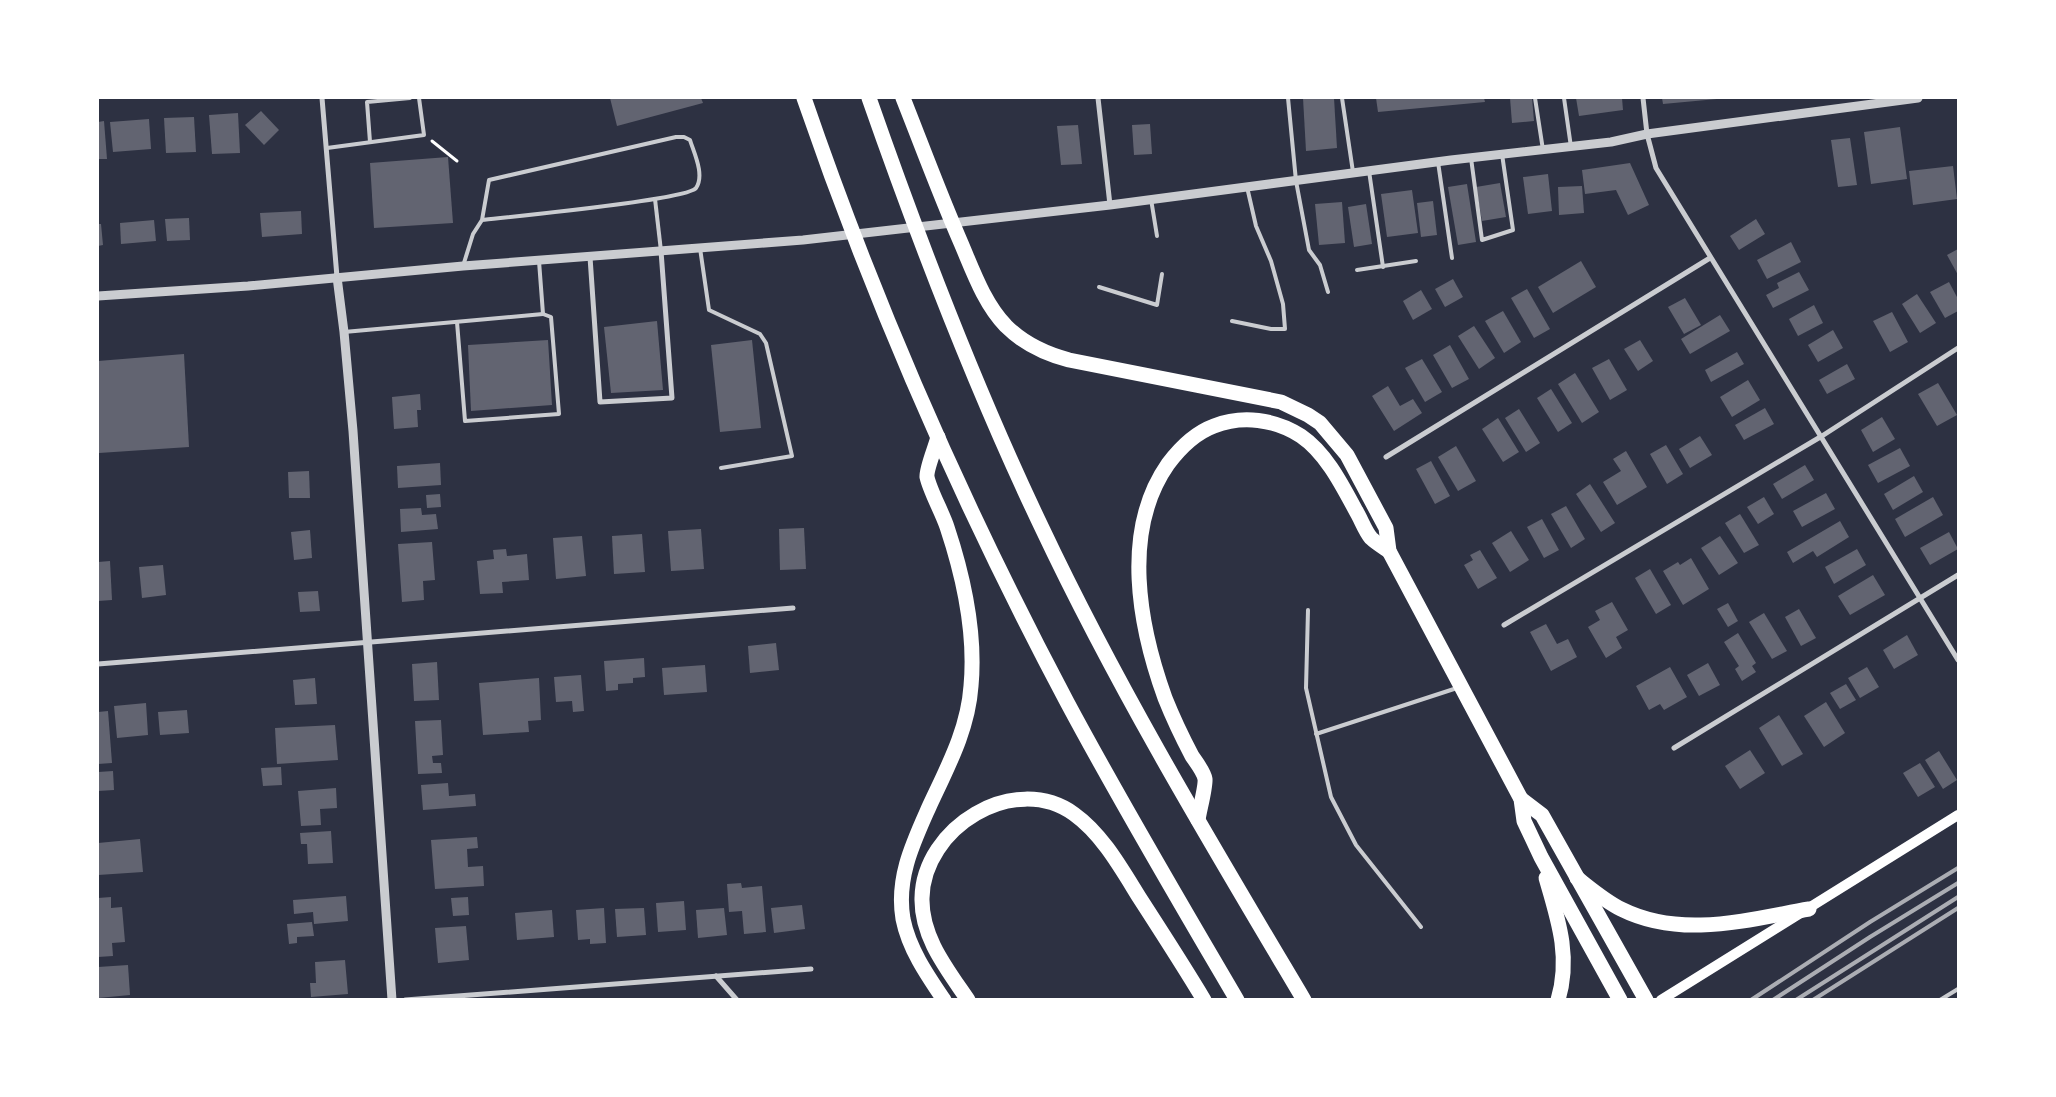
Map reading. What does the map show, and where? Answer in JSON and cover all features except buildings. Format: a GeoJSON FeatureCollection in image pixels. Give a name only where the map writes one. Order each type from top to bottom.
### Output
{"type":"FeatureCollection","features":[{"type":"Feature","properties":{"kind":"highway"},"geometry":{"type":"LineString","coordinates":[[804,98],[845,214],[938,437],[1009,588],[1067,701],[1237,1000]]}},
{"type":"Feature","properties":{"kind":"highway"},"geometry":{"type":"LineString","coordinates":[[869,98],[941,295],[1016,472],[1100,644],[1198,820],[1304,1000]]}},
{"type":"Feature","properties":{"kind":"highway"},"geometry":{"type":"LineString","coordinates":[[903,98],[944,205],[973,271],[990,303],[1006,326],[1031,344],[1055,356],[1084,364],[1268,398],[1308,415],[1330,433],[1355,466],[1386,528],[1389,551],[1521,798],[1524,821],[1541,857],[1620,1000]]}},
{"type":"Feature","properties":{"kind":"highway"},"geometry":{"type":"LineString","coordinates":[[1198,820],[1205,779],[1180,733],[1165,697],[1149,641],[1140,591],[1140,544],[1145,517],[1154,490],[1170,462],[1190,441],[1210,428],[1222,423],[1257,420],[1280,425],[1301,436],[1320,453],[1334,473],[1370,537],[1389,551]]}},
{"type":"Feature","properties":{"kind":"highway"},"geometry":{"type":"LineString","coordinates":[[938,437],[927,476],[951,538],[964,588],[972,647],[972,683],[967,715],[957,745],[907,858],[901,896],[904,920],[911,945],[944,1000]]}},
{"type":"Feature","properties":{"kind":"highway"},"geometry":{"type":"LineString","coordinates":[[1521,798],[1542,815],[1646,1000]]}},
{"type":"Feature","properties":{"kind":"highway"},"geometry":{"type":"LineString","coordinates":[[968,1000],[938,954],[926,926],[922,897],[927,868],[942,842],[976,814],[1004,802],[1033,799],[1061,806],[1084,822],[1096,835],[1127,877],[1204,1000]]}},
{"type":"Feature","properties":{"kind":"highway"},"geometry":{"type":"LineString","coordinates":[[1541,857],[1563,946],[1563,979],[1558,1000]]}},
{"type":"Feature","properties":{"kind":"highway"},"geometry":{"type":"LineString","coordinates":[[1577,878],[1619,908],[1647,919],[1677,925],[1723,924],[1809,909]]}},
{"type":"Feature","properties":{"kind":"main road"},"geometry":{"type":"LineString","coordinates":[[1661,1000],[1958,816]]}},
{"type":"Feature","properties":{"kind":"street"},"geometry":{"type":"LineString","coordinates":[[322,98],[337,277],[344,332],[368,642],[392,1000]]}},
{"type":"Feature","properties":{"kind":"street"},"geometry":{"type":"LineString","coordinates":[[1098,98],[1110,205]]}},
{"type":"Feature","properties":{"kind":"street"},"geometry":{"type":"LineString","coordinates":[[1643,98],[1647,134],[1656,168],[1958,660]]}},
{"type":"Feature","properties":{"kind":"street"},"geometry":{"type":"LineString","coordinates":[[98,296],[248,286],[463,266],[803,240],[1110,205],[1438,162],[1612,142],[1647,134],[1868,101],[1918,98]]}},
{"type":"Feature","properties":{"kind":"street"},"geometry":{"type":"LineString","coordinates":[[590,257],[600,402],[672,398],[661,251]]}},
{"type":"Feature","properties":{"kind":"street"},"geometry":{"type":"LineString","coordinates":[[1386,457],[1710,258]]}},
{"type":"Feature","properties":{"kind":"street"},"geometry":{"type":"LineString","coordinates":[[1504,625],[1822,436],[1958,348]]}},
{"type":"Feature","properties":{"kind":"street"},"geometry":{"type":"LineString","coordinates":[[1674,748],[1958,576]]}},
{"type":"Feature","properties":{"kind":"street"},"geometry":{"type":"LineString","coordinates":[[98,664],[793,608]]}},
{"type":"Feature","properties":{"kind":"street"},"geometry":{"type":"LineString","coordinates":[[405,1000],[810,969]]}},
{"type":"Feature","properties":{"kind":"street"},"geometry":{"type":"LineString","coordinates":[[716,976],[737,1000]]}},
{"type":"Feature","properties":{"kind":"lane"},"geometry":{"type":"LineString","coordinates":[[370,142],[366,102],[410,98]]}},
{"type":"Feature","properties":{"kind":"lane"},"geometry":{"type":"LineString","coordinates":[[327,148],[424,135],[420,98]]}},
{"type":"Feature","properties":{"kind":"lane"},"geometry":{"type":"LineString","coordinates":[[1288,98],[1296,181],[1309,250],[1320,265],[1328,292]]}},
{"type":"Feature","properties":{"kind":"lane"},"geometry":{"type":"LineString","coordinates":[[1342,98],[1354,173]]}},
{"type":"Feature","properties":{"kind":"lane"},"geometry":{"type":"LineString","coordinates":[[1535,98],[1543,150]]}},
{"type":"Feature","properties":{"kind":"lane"},"geometry":{"type":"LineString","coordinates":[[1564,98],[1571,147]]}},
{"type":"Feature","properties":{"kind":"lane"},"geometry":{"type":"LineString","coordinates":[[463,266],[473,234],[482,220],[489,180],[676,137],[684,136],[690,140],[699,181],[696,188],[691,192],[655,199],[482,220]]}},
{"type":"Feature","properties":{"kind":"lane"},"geometry":{"type":"LineString","coordinates":[[1471,158],[1482,240],[1513,230],[1502,154]]}},
{"type":"Feature","properties":{"kind":"lane"},"geometry":{"type":"LineString","coordinates":[[1438,162],[1452,258]]}},
{"type":"Feature","properties":{"kind":"lane"},"geometry":{"type":"LineString","coordinates":[[1369,171],[1383,266]]}},
{"type":"Feature","properties":{"kind":"lane"},"geometry":{"type":"LineString","coordinates":[[1232,321],[1272,329],[1285,329],[1283,304],[1271,261],[1256,226],[1247,187]]}},
{"type":"Feature","properties":{"kind":"lane"},"geometry":{"type":"LineString","coordinates":[[655,199],[661,251]]}},
{"type":"Feature","properties":{"kind":"lane"},"geometry":{"type":"LineString","coordinates":[[1151,199],[1156,236]]}},
{"type":"Feature","properties":{"kind":"lane"},"geometry":{"type":"LineString","coordinates":[[700,248],[709,310],[760,334],[766,343],[792,456],[722,468]]}},
{"type":"Feature","properties":{"kind":"lane"},"geometry":{"type":"LineString","coordinates":[[539,261],[543,314]]}},
{"type":"Feature","properties":{"kind":"lane"},"geometry":{"type":"LineString","coordinates":[[1357,270],[1416,261]]}},
{"type":"Feature","properties":{"kind":"lane"},"geometry":{"type":"LineString","coordinates":[[1099,287],[1157,305],[1162,274]]}},
{"type":"Feature","properties":{"kind":"lane"},"geometry":{"type":"LineString","coordinates":[[344,332],[543,314],[551,317],[559,414],[466,421],[457,322]]}},
{"type":"Feature","properties":{"kind":"lane"},"geometry":{"type":"LineString","coordinates":[[1308,610],[1306,688],[1331,797],[1356,845],[1421,927]]}},
{"type":"Feature","properties":{"kind":"lane"},"geometry":{"type":"LineString","coordinates":[[1316,734],[1461,686]]}},
{"type":"Feature","properties":{"kind":"lane"},"geometry":{"type":"LineString","coordinates":[[1940,1000],[1958,989]]}},
{"type":"Feature","properties":{"kind":"path"},"geometry":{"type":"LineString","coordinates":[[424,135],[457,161]]}},
{"type":"Feature","properties":{"kind":"railway"},"geometry":{"type":"LineString","coordinates":[[1751,1000],[1870,922],[1958,868]]}},
{"type":"Feature","properties":{"kind":"railway"},"geometry":{"type":"LineString","coordinates":[[1773,1000],[1958,883]]}},
{"type":"Feature","properties":{"kind":"railway"},"geometry":{"type":"LineString","coordinates":[[1796,1000],[1958,897]]}},
{"type":"Feature","properties":{"kind":"railway"},"geometry":{"type":"LineString","coordinates":[[1813,1000],[1958,908]]}}]}
